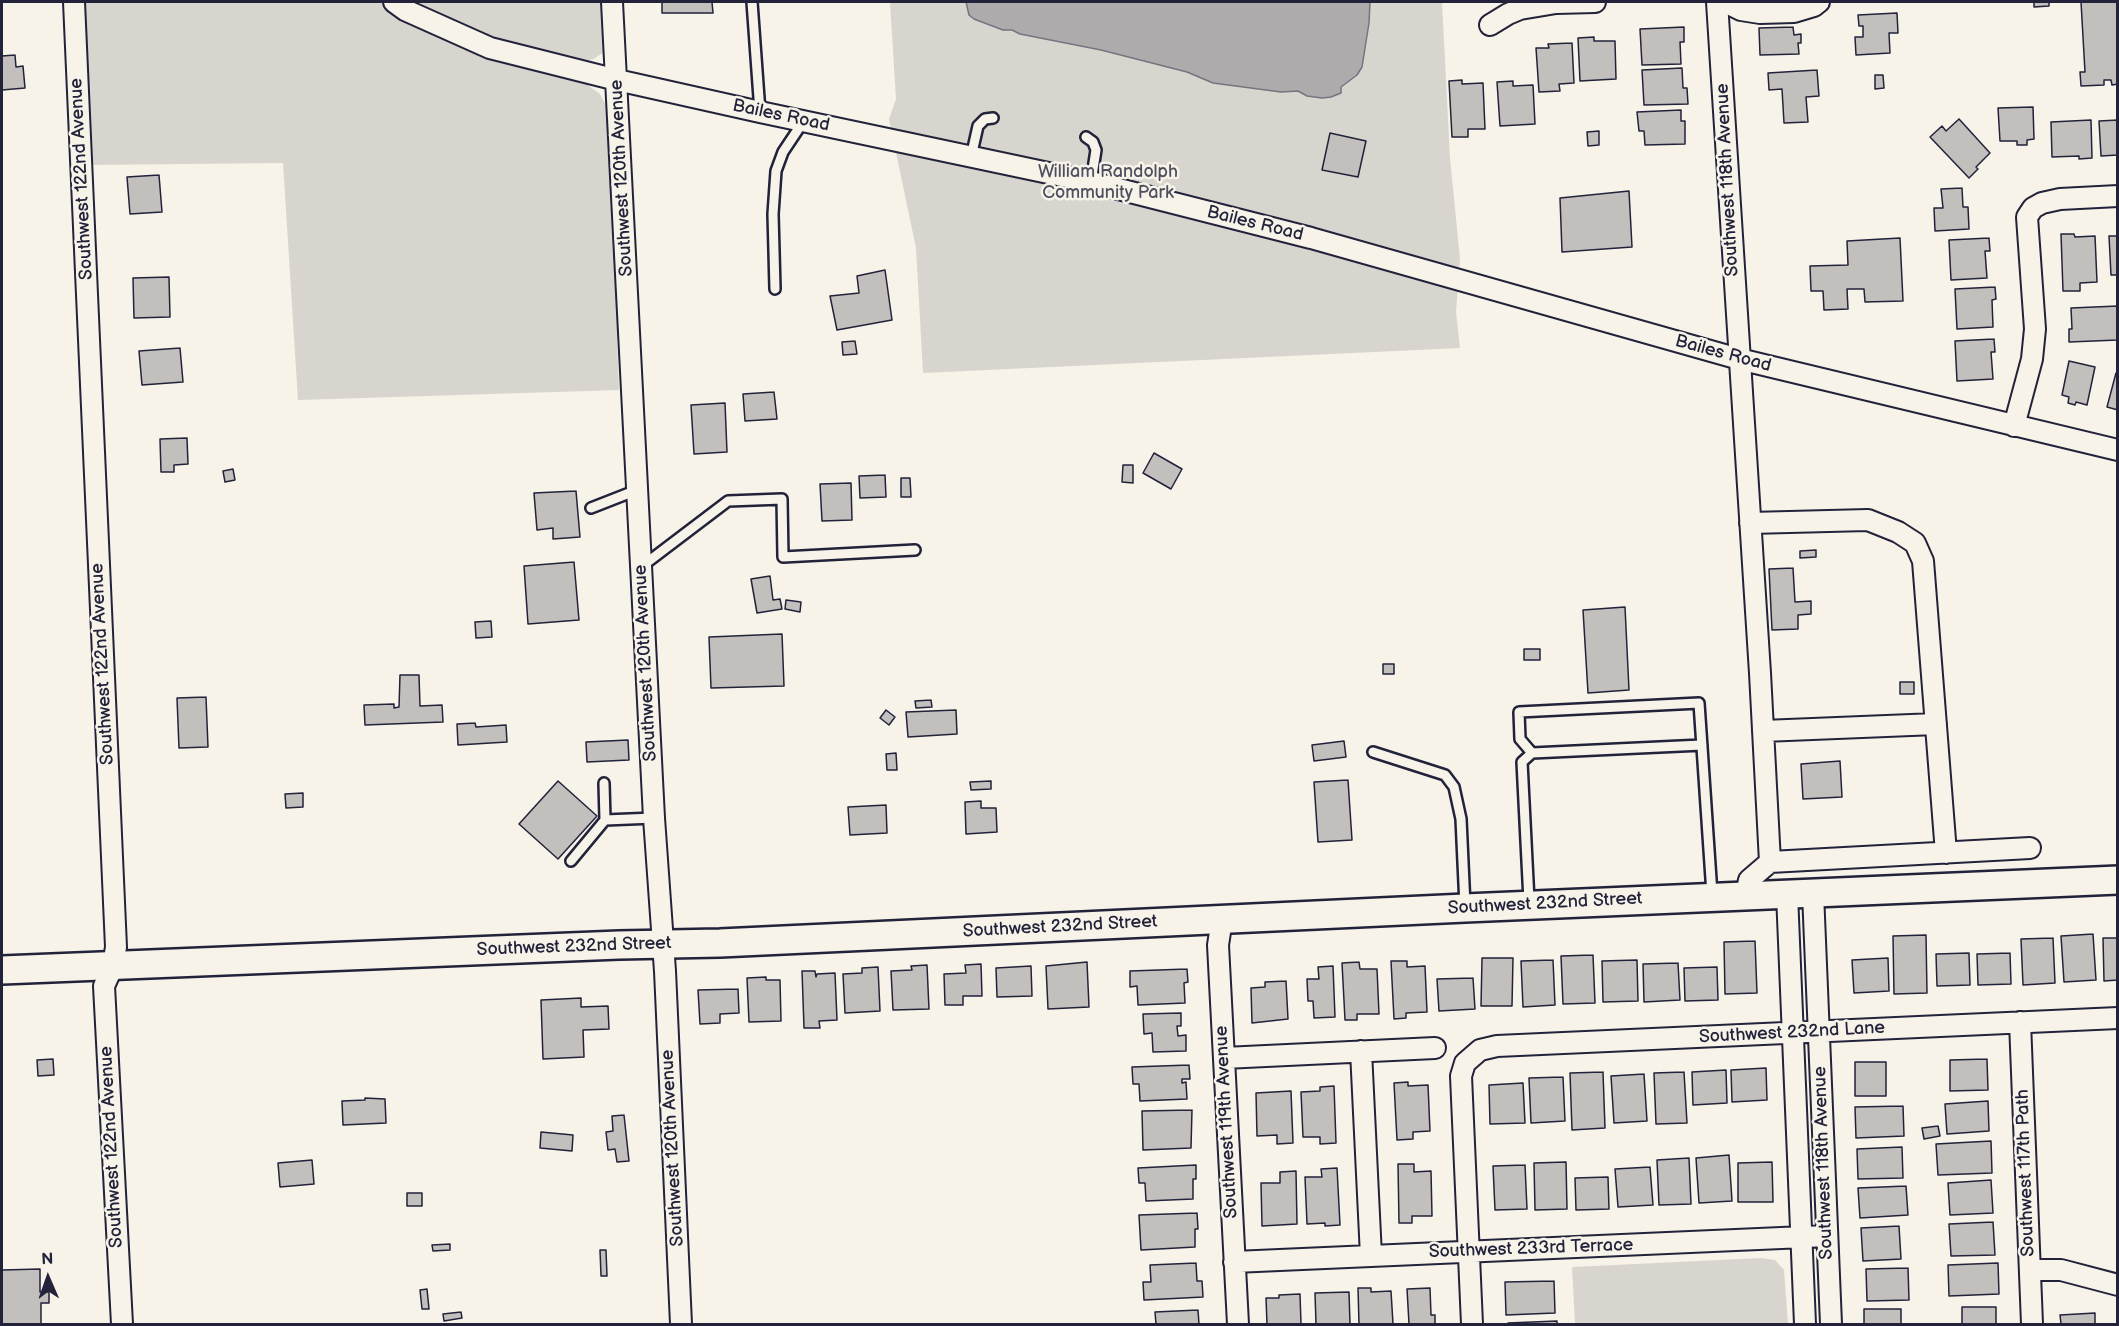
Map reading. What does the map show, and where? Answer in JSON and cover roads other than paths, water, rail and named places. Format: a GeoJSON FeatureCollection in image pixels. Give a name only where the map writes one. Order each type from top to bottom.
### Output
{"type":"FeatureCollection","features":[{"type":"Feature","properties":{"kind":"street","name":"Southwest 122nd Avenue"},"geometry":{"type":"LineString","coordinates":[[74,2],[116,948],[113,966],[104,986],[122,1324]]}},
{"type":"Feature","properties":{"kind":"street","name":"Bailes Road"},"geometry":{"type":"LineString","coordinates":[[394,2],[405,10],[490,48],[617,80],[760,112],[1091,182],[1311,238],[1738,358],[2118,450]]}},
{"type":"Feature","properties":{"kind":"street","name":"Southwest 120th Avenue"},"geometry":{"type":"LineString","coordinates":[[612,2],[654,818],[666,994],[681,1324]]}},
{"type":"Feature","properties":{"kind":"street"},"geometry":{"type":"LineString","coordinates":[[1490,25],[1508,14],[1527,8],[1556,3],[1596,2]]}},
{"type":"Feature","properties":{"kind":"street","name":"Southwest 118th Avenue"},"geometry":{"type":"LineString","coordinates":[[1717,2],[1770,862]]}},
{"type":"Feature","properties":{"kind":"street"},"geometry":{"type":"LineString","coordinates":[[1725,2],[1741,10],[1760,13],[1794,12],[1814,6],[1819,2]]}},
{"type":"Feature","properties":{"kind":"street"},"geometry":{"type":"LineString","coordinates":[[2014,426],[2032,359],[2035,329],[2026,229],[2027,217],[2033,208],[2042,203],[2061,199],[2118,195]]}},
{"type":"Feature","properties":{"kind":"street"},"geometry":{"type":"LineString","coordinates":[[1750,522],[1869,520],[1898,532],[1915,543],[1923,561],[1946,853]]}},
{"type":"Feature","properties":{"kind":"street"},"geometry":{"type":"LineString","coordinates":[[1763,731],[1936,724]]}},
{"type":"Feature","properties":{"kind":"street"},"geometry":{"type":"LineString","coordinates":[[1746,896],[1749,880],[1770,862],[2030,848]]}},
{"type":"Feature","properties":{"kind":"street","name":"Southwest 232nd Street"},"geometry":{"type":"LineString","coordinates":[[2,970],[720,943],[2118,880]]}},
{"type":"Feature","properties":{"kind":"street","name":"Southwest 118th Avenue"},"geometry":{"type":"LineString","coordinates":[[1813,893],[1831,1324]]}},
{"type":"Feature","properties":{"kind":"street","name":"Southwest 118th Avenue"},"geometry":{"type":"LineString","coordinates":[[1786,894],[1805,1324]]}},
{"type":"Feature","properties":{"kind":"street","name":"Southwest 119th Avenue"},"geometry":{"type":"LineString","coordinates":[[1222,919],[1218,945],[1238,1324]]}},
{"type":"Feature","properties":{"kind":"street","name":"Southwest 232nd Lane"},"geometry":{"type":"LineString","coordinates":[[1468,1252],[1461,1083],[1462,1069],[1469,1058],[1480,1050],[1497,1046],[2118,1018]]}},
{"type":"Feature","properties":{"kind":"street","name":"Southwest 117th Path"},"geometry":{"type":"LineString","coordinates":[[2020,1022],[2032,1324]]}},
{"type":"Feature","properties":{"kind":"street"},"geometry":{"type":"LineString","coordinates":[[1224,1058],[1434,1048]]}},
{"type":"Feature","properties":{"kind":"street"},"geometry":{"type":"LineString","coordinates":[[1361,1052],[1371,1256]]}},
{"type":"Feature","properties":{"kind":"street","name":"Southwest 233rd Terrace"},"geometry":{"type":"LineString","coordinates":[[1234,1262],[1827,1236]]}},
{"type":"Feature","properties":{"kind":"street"},"geometry":{"type":"LineString","coordinates":[[1468,1252],[1472,1324]]}},
{"type":"Feature","properties":{"kind":"street"},"geometry":{"type":"LineString","coordinates":[[2030,1270],[2061,1270],[2118,1285]]}},
{"type":"Feature","properties":{"kind":"lane"},"geometry":{"type":"LineString","coordinates":[[752,2],[760,112]]}},
{"type":"Feature","properties":{"kind":"lane"},"geometry":{"type":"LineString","coordinates":[[971,157],[978,126],[985,119],[993,118]]}},
{"type":"Feature","properties":{"kind":"lane"},"geometry":{"type":"LineString","coordinates":[[775,289],[773,214],[776,171],[783,152],[804,121]]}},
{"type":"Feature","properties":{"kind":"lane"},"geometry":{"type":"LineString","coordinates":[[1086,137],[1093,142],[1096,150],[1091,182]]}},
{"type":"Feature","properties":{"kind":"lane"},"geometry":{"type":"LineString","coordinates":[[591,508],[637,490]]}},
{"type":"Feature","properties":{"kind":"lane"},"geometry":{"type":"LineString","coordinates":[[641,567],[728,501],[782,499],[783,557],[915,550]]}},
{"type":"Feature","properties":{"kind":"lane"},"geometry":{"type":"LineString","coordinates":[[1532,753],[1520,739],[1519,712],[1699,704],[1712,897]]}},
{"type":"Feature","properties":{"kind":"lane"},"geometry":{"type":"LineString","coordinates":[[1529,905],[1522,762],[1532,753],[1702,745]]}},
{"type":"Feature","properties":{"kind":"lane"},"geometry":{"type":"LineString","coordinates":[[1373,752],[1445,775],[1454,787],[1461,819],[1465,908]]}},
{"type":"Feature","properties":{"kind":"lane"},"geometry":{"type":"LineString","coordinates":[[571,861],[604,820],[604,783]]}},
{"type":"Feature","properties":{"kind":"lane"},"geometry":{"type":"LineString","coordinates":[[604,820],[654,818]]}},
{"type":"Feature","properties":{"kind":"park label","name":"William Randolph Community Park"},"geometry":{"type":"Point","coordinates":[1108,182]}}]}
